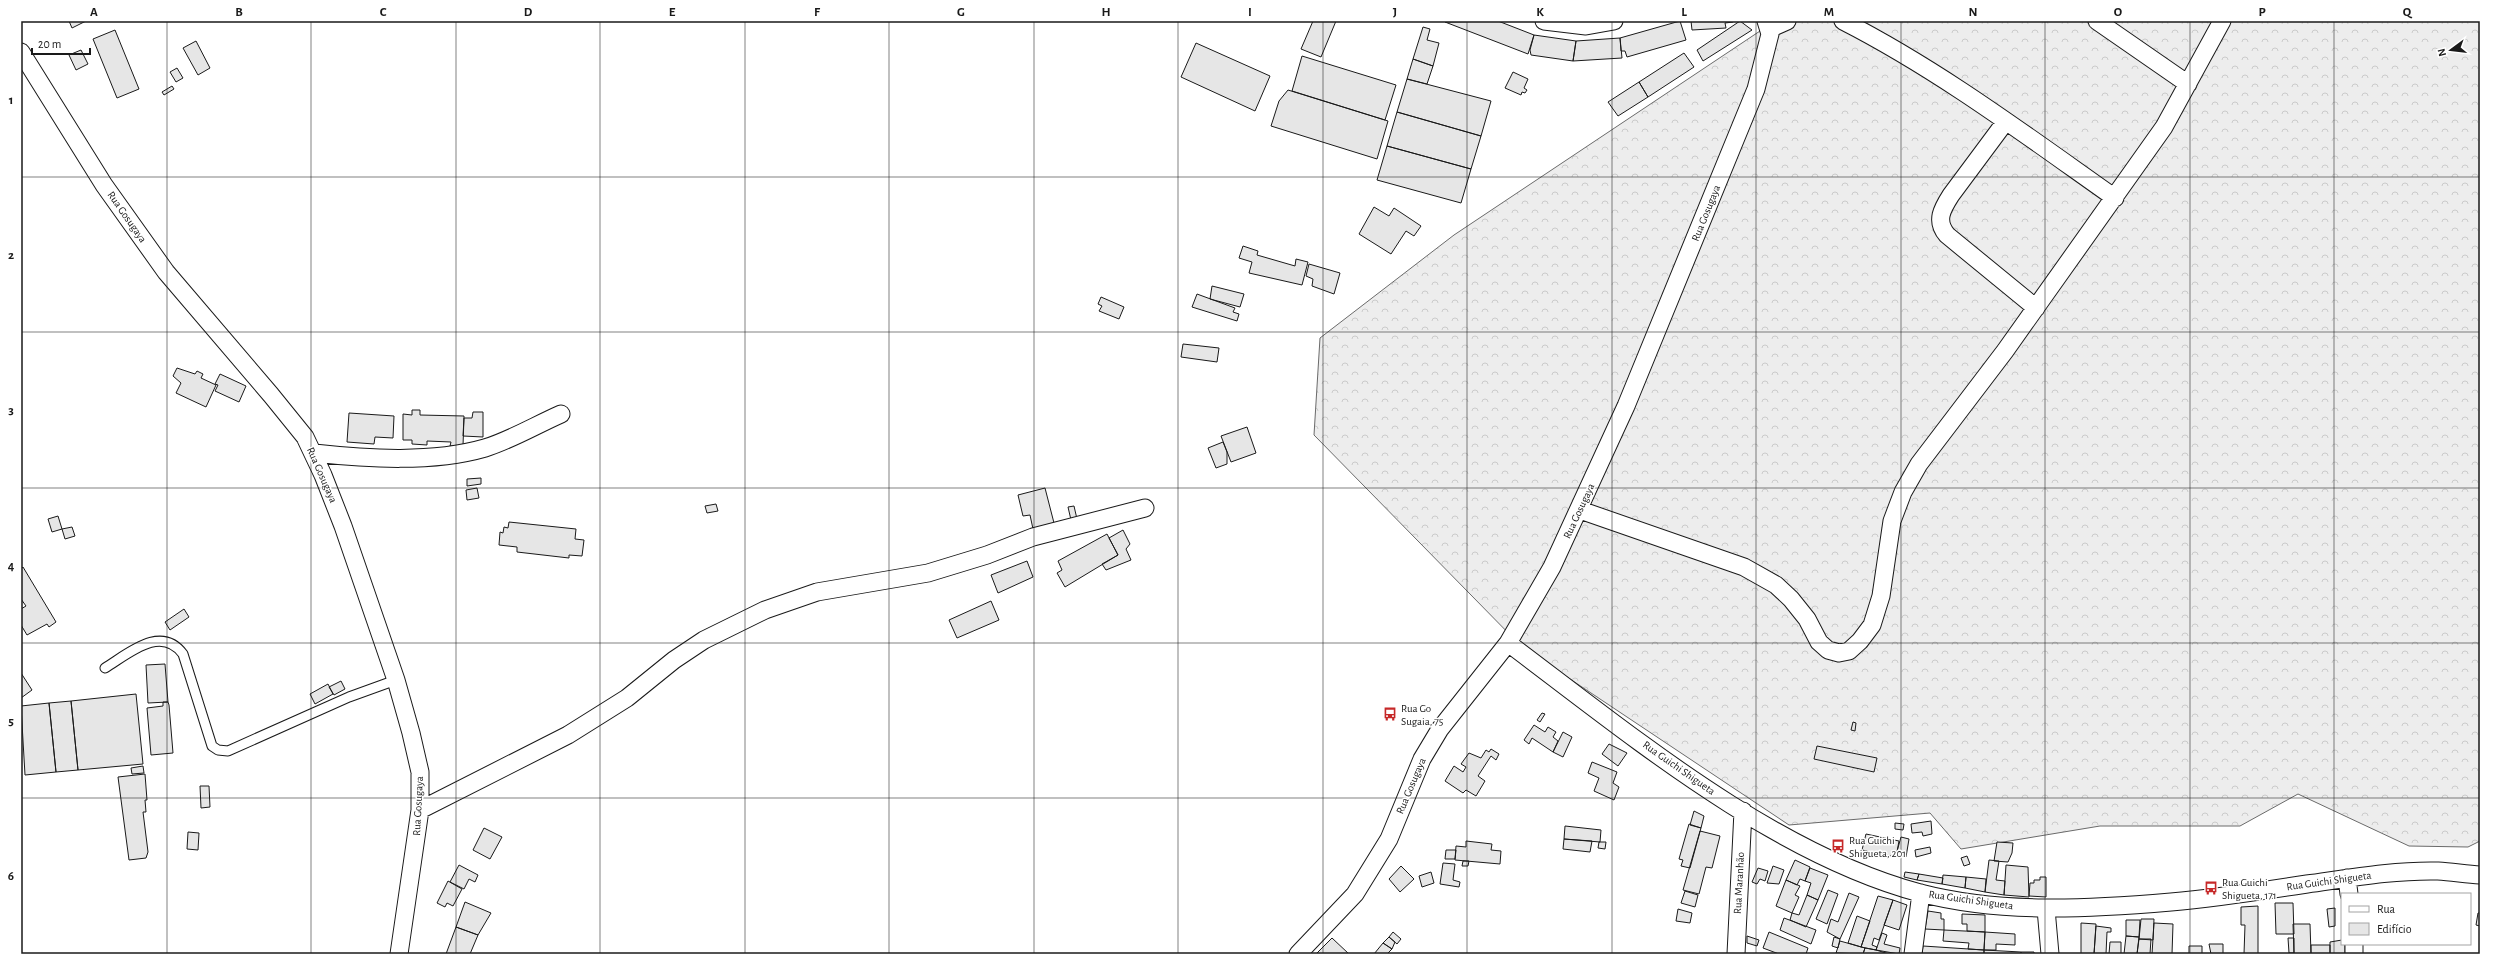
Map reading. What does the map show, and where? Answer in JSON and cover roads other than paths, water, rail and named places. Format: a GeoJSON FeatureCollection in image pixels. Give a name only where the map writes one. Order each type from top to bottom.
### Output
{"type":"FeatureCollection","features":[{"type":"Feature","properties":{"kind":"street"},"geometry":{"type":"LineString","coordinates":[[1544,21],[1586,26],[1614,21]]}},
{"type":"Feature","properties":{"kind":"street"},"geometry":{"type":"LineString","coordinates":[[1768,25],[1787,21]]}},
{"type":"Feature","properties":{"kind":"street"},"geometry":{"type":"LineString","coordinates":[[1843,21],[1872,36],[2006,121],[2115,198]]}},
{"type":"Feature","properties":{"kind":"street"},"geometry":{"type":"LineString","coordinates":[[2097,21],[2188,84]]}},
{"type":"Feature","properties":{"kind":"street"},"geometry":{"type":"LineString","coordinates":[[1580,510],[1744,567],[1776,584],[1791,599],[1807,619],[1819,642],[1828,650],[1839,652],[1849,651],[1860,641],[1872,625],[1880,596],[1892,521],[1903,492],[1919,464],[2036,308],[2164,127],[2222,21]]}},
{"type":"Feature","properties":{"kind":"street","name":"Rua Gosugaya"},"geometry":{"type":"LineString","coordinates":[[1298,954],[1355,894],[1389,839],[1422,760],[1440,729],[1508,643],[1552,567],[1580,510],[1694,244],[1756,89],[1766,57],[1770,34],[1768,25]]}},
{"type":"Feature","properties":{"kind":"street","name":"Rua Gosugaya"},"geometry":{"type":"LineString","coordinates":[[21,52],[35,78],[104,185],[166,272],[271,395],[314,453],[343,526],[396,680],[420,772],[420,810],[399,954]]}},
{"type":"Feature","properties":{"kind":"street"},"geometry":{"type":"LineString","coordinates":[[2006,121],[1951,195],[1944,207],[1940,221],[1947,236],[2036,308]]}},
{"type":"Feature","properties":{"kind":"street"},"geometry":{"type":"LineString","coordinates":[[314,453],[363,459],[465,453],[487,447],[561,414]]}},
{"type":"Feature","properties":{"kind":"street"},"geometry":{"type":"LineString","coordinates":[[420,810],[568,735],[627,698],[674,660],[704,640],[766,610],[817,592],[884,582],[936,571],[987,555],[1033,537],[1145,508]]}},
{"type":"Feature","properties":{"kind":"street","name":"Rua Guichi Shigueta"},"geometry":{"type":"LineString","coordinates":[[1508,643],[1669,762],[1743,811],[1802,846],[1866,876],[1921,893],[1967,901],[2046,909],[2173,902],[2348,886],[2394,873],[2438,871],[2480,875]]}},
{"type":"Feature","properties":{"kind":"street","name":"Rua Maranhão"},"geometry":{"type":"LineString","coordinates":[[1736,954],[1743,811]]}},
{"type":"Feature","properties":{"kind":"street"},"geometry":{"type":"LineString","coordinates":[[1913,954],[1921,893]]}},
{"type":"Feature","properties":{"kind":"street"},"geometry":{"type":"LineString","coordinates":[[2046,909],[2050,954]]}},
{"type":"Feature","properties":{"kind":"lane"},"geometry":{"type":"LineString","coordinates":[[105,668],[148,643],[169,642],[176,645],[183,654],[212,746],[223,751],[243,745],[349,697],[396,680]]}},
{"type":"Feature","properties":{"kind":"place","name":"Rua Go Sugaia, 75"},"geometry":{"type":"Point","coordinates":[1390,714]}},
{"type":"Feature","properties":{"kind":"place","name":"Rua Guichi Shigueta, 201"},"geometry":{"type":"Point","coordinates":[1838,846]}},
{"type":"Feature","properties":{"kind":"place","name":"Rua Guichi Shigueta, 171"},"geometry":{"type":"Point","coordinates":[2211,888]}}]}
